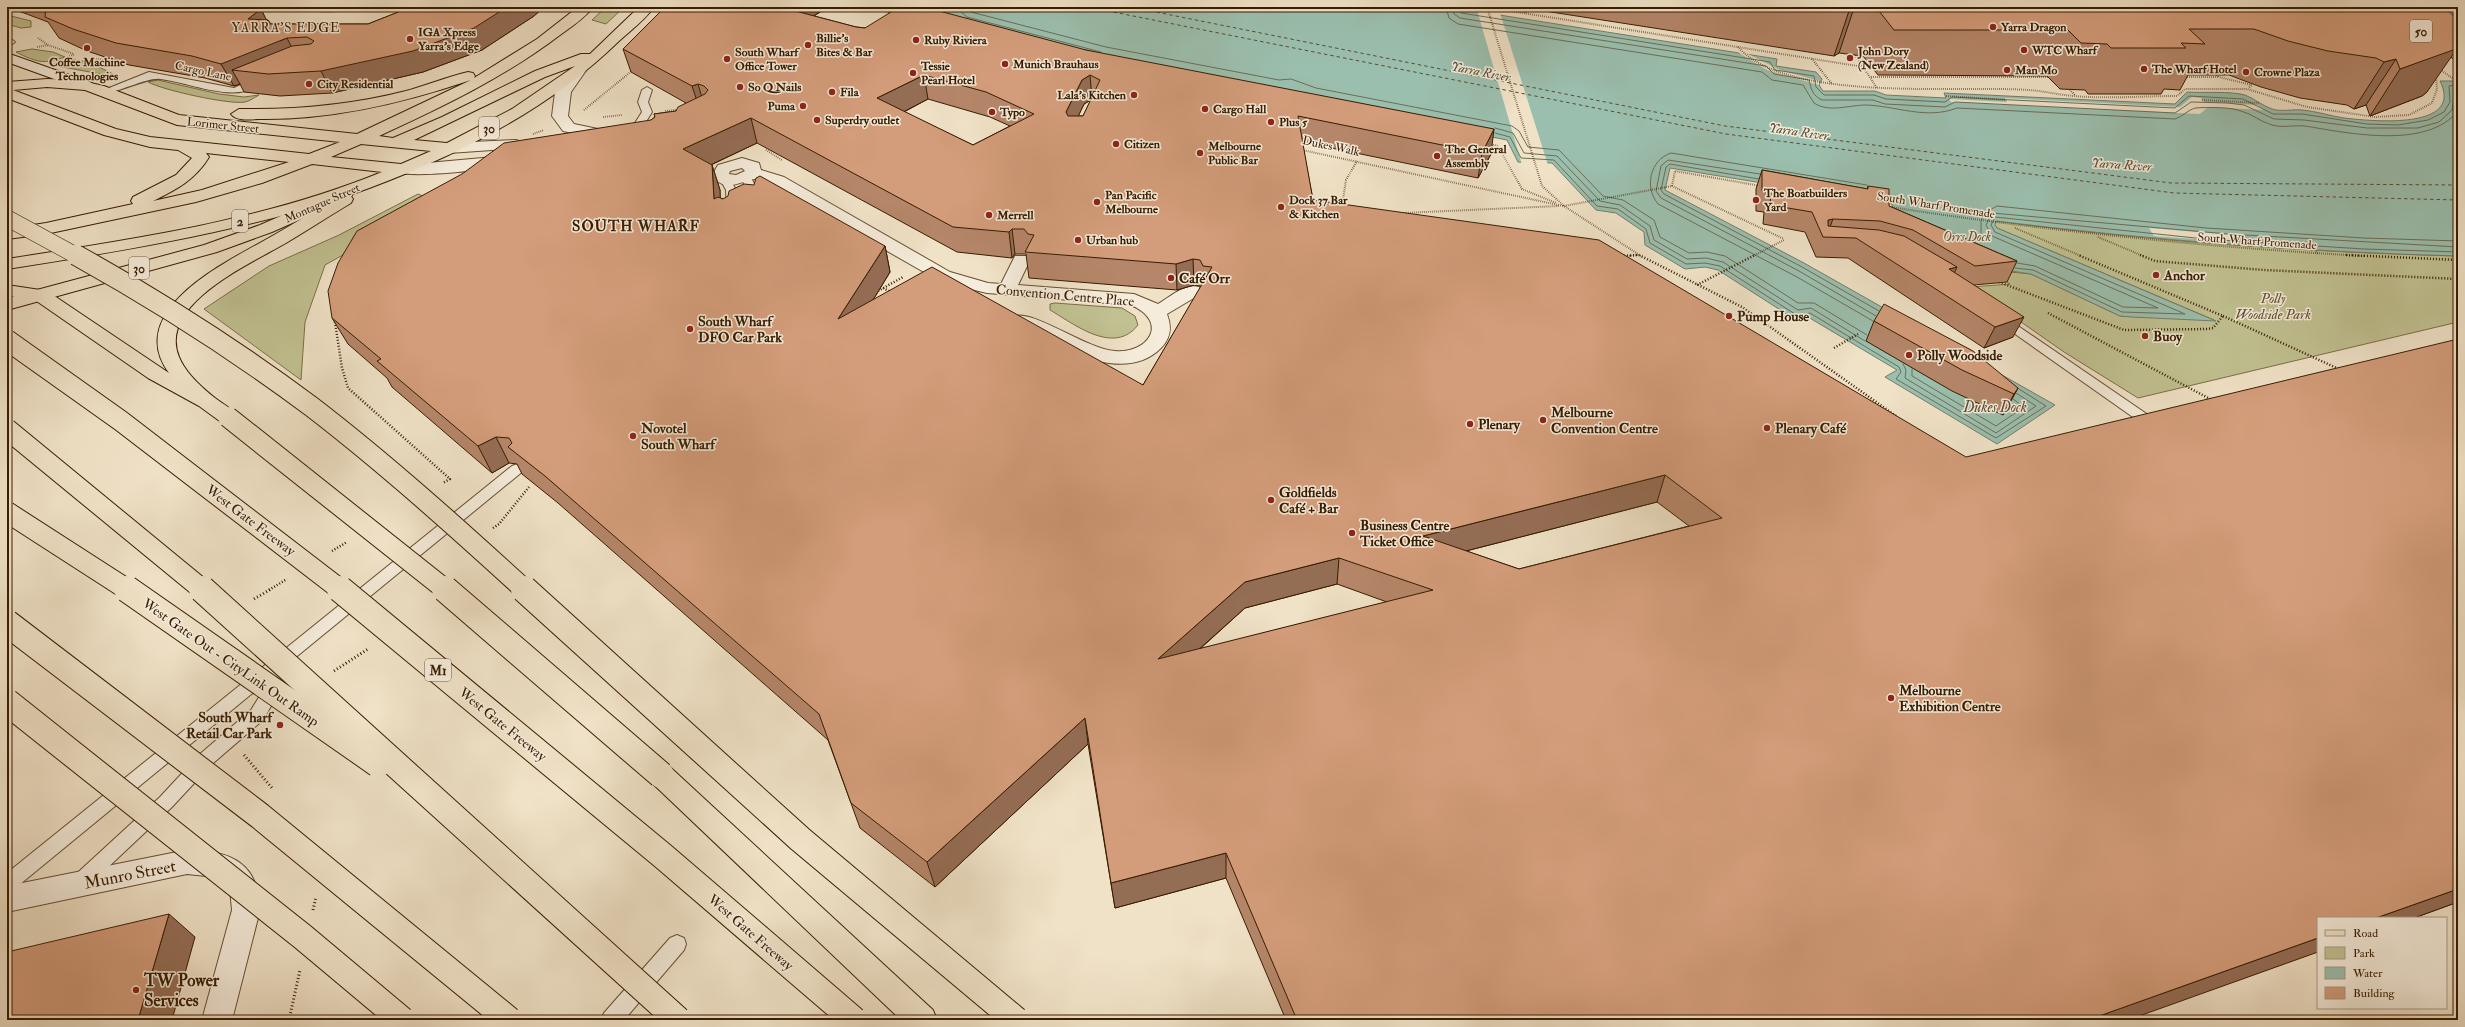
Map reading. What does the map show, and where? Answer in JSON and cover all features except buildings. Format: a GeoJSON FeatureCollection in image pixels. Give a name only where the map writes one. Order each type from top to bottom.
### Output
{"type":"FeatureCollection","features":[{"type":"Feature","properties":{"kind":"main road"},"geometry":{"type":"LineString","coordinates":[[7,239],[110,214],[208,194],[311,159],[362,138],[469,88],[544,42],[586,7]]}},
{"type":"Feature","properties":{"kind":"main road","name":"30"},"geometry":{"type":"LineString","coordinates":[[605,47],[647,7]]}},
{"type":"Feature","properties":{"kind":"main road","name":"50"},"geometry":{"type":"LineString","coordinates":[[2384,7],[2458,55]]}},
{"type":"Feature","properties":{"kind":"main road"},"geometry":{"type":"LineString","coordinates":[[121,99],[215,113],[287,114],[319,112],[406,96],[466,77],[544,42]]}},
{"type":"Feature","properties":{"kind":"main road"},"geometry":{"type":"LineString","coordinates":[[311,159],[356,154],[392,143],[443,122],[540,74],[605,47]]}},
{"type":"Feature","properties":{"kind":"main road","name":"Montague Street"},"geometry":{"type":"LineString","coordinates":[[7,304],[238,239],[277,224],[369,182],[449,148],[528,106],[580,69],[605,47]]}},
{"type":"Feature","properties":{"kind":"main road"},"geometry":{"type":"LineString","coordinates":[[7,86],[49,83],[87,86]]}},
{"type":"Feature","properties":{"kind":"main road","name":"Lorimer Street"},"geometry":{"type":"LineString","coordinates":[[87,86],[158,115],[177,120],[449,148]]}},
{"type":"Feature","properties":{"kind":"main road","name":"Lorimer Street"},"geometry":{"type":"LineString","coordinates":[[7,93],[110,132],[150,142],[400,169]]}},
{"type":"Feature","properties":{"kind":"main road"},"geometry":{"type":"LineString","coordinates":[[110,214],[175,183],[193,169],[200,157],[192,150],[180,145]]}},
{"type":"Feature","properties":{"kind":"main road"},"geometry":{"type":"LineString","coordinates":[[206,401],[176,369],[168,356],[166,342],[170,326],[179,310],[208,281],[232,265],[280,239],[369,182]]}},
{"type":"Feature","properties":{"kind":"main road","name":"2"},"geometry":{"type":"LineString","coordinates":[[7,264],[176,237],[285,209],[369,182]]}},
{"type":"Feature","properties":{"kind":"main road"},"geometry":{"type":"LineString","coordinates":[[7,218],[53,241],[198,327],[272,379],[351,438],[504,568],[643,698],[820,857],[1016,1020]]}},
{"type":"Feature","properties":{"kind":"main road"},"geometry":{"type":"LineString","coordinates":[[7,247],[81,221]]}},
{"type":"Feature","properties":{"kind":"main road"},"geometry":{"type":"LineString","coordinates":[[7,234],[45,229]]}},
{"type":"Feature","properties":{"kind":"main road"},"geometry":{"type":"LineString","coordinates":[[7,290],[40,295],[155,374],[206,401],[433,578],[566,692],[793,896],[922,1020]]}},
{"type":"Feature","properties":{"kind":"main road","name":"West Gate Freeway"},"geometry":{"type":"LineString","coordinates":[[7,340],[120,421],[306,561],[663,856],[854,1020]]}},
{"type":"Feature","properties":{"kind":"main road"},"geometry":{"type":"LineString","coordinates":[[7,429],[203,590],[678,1020]]}},
{"type":"Feature","properties":{"kind":"main road","name":"West Gate Out - CityLink Out Ramp"},"geometry":{"type":"LineString","coordinates":[[7,512],[130,591],[452,817]]}},
{"type":"Feature","properties":{"kind":"main road"},"geometry":{"type":"LineString","coordinates":[[7,623],[260,816],[509,1020]]}},
{"type":"Feature","properties":{"kind":"main road"},"geometry":{"type":"LineString","coordinates":[[7,702],[297,932],[402,1020]]}},
{"type":"Feature","properties":{"kind":"street","name":"Lorimer Street"},"geometry":{"type":"LineString","coordinates":[[7,57],[87,86]]}},
{"type":"Feature","properties":{"kind":"street"},"geometry":{"type":"LineString","coordinates":[[580,69],[563,92],[560,116],[569,128],[576,131],[607,135],[584,146]]}},
{"type":"Feature","properties":{"kind":"street"},"geometry":{"type":"LineString","coordinates":[[635,133],[654,127]]}},
{"type":"Feature","properties":{"kind":"street"},"geometry":{"type":"LineString","coordinates":[[551,134],[592,132]]}},
{"type":"Feature","properties":{"kind":"street"},"geometry":{"type":"LineString","coordinates":[[449,148],[528,145]]}},
{"type":"Feature","properties":{"kind":"street"},"geometry":{"type":"LineString","coordinates":[[400,169],[429,169],[528,145]]}},
{"type":"Feature","properties":{"kind":"street","name":"Convention Centre Place"},"geometry":{"type":"LineString","coordinates":[[728,157],[748,172],[778,181],[944,276],[1002,309],[1082,347],[1107,356],[1124,358],[1140,354],[1158,337],[1163,325],[1158,312],[1149,305],[1134,300],[1007,290],[973,285],[944,276]]}},
{"type":"Feature","properties":{"kind":"street"},"geometry":{"type":"LineString","coordinates":[[723,178],[720,173],[724,168],[737,163],[748,172]]}},
{"type":"Feature","properties":{"kind":"street"},"geometry":{"type":"LineString","coordinates":[[706,167],[723,178]]}},
{"type":"Feature","properties":{"kind":"street"},"geometry":{"type":"LineString","coordinates":[[1007,290],[1021,260]]}},
{"type":"Feature","properties":{"kind":"street"},"geometry":{"type":"LineString","coordinates":[[1158,312],[1193,291]]}},
{"type":"Feature","properties":{"kind":"street","name":"Munro Street"},"geometry":{"type":"LineString","coordinates":[[7,898],[187,862],[214,864],[233,872],[244,888],[247,899],[246,910],[217,1020]]}},
{"type":"Feature","properties":{"kind":"lane"},"geometry":{"type":"LineString","coordinates":[[7,38],[10,42],[7,45]]}},
{"type":"Feature","properties":{"kind":"lane","name":"Cargo Lane"},"geometry":{"type":"LineString","coordinates":[[104,92],[149,75],[162,76],[236,91],[270,76]]}},
{"type":"Feature","properties":{"kind":"lane"},"geometry":{"type":"LineString","coordinates":[[635,133],[647,112],[643,102],[647,90]]}},
{"type":"Feature","properties":{"kind":"lane"},"geometry":{"type":"LineString","coordinates":[[748,172],[756,207]]}},
{"type":"Feature","properties":{"kind":"lane"},"geometry":{"type":"LineString","coordinates":[[723,178],[732,198],[730,220]]}},
{"type":"Feature","properties":{"kind":"lane"},"geometry":{"type":"LineString","coordinates":[[1992,311],[2152,424]]}},
{"type":"Feature","properties":{"kind":"lane"},"geometry":{"type":"LineString","coordinates":[[7,884],[517,469]]}},
{"type":"Feature","properties":{"kind":"lane"},"geometry":{"type":"LineString","coordinates":[[76,884],[166,802],[205,760],[257,715],[297,648]]}},
{"type":"Feature","properties":{"kind":"lane"},"geometry":{"type":"LineString","coordinates":[[612,1020],[677,944]]}},
{"type":"Feature","properties":{"kind":"path"},"geometry":{"type":"LineString","coordinates":[[293,7],[324,12],[393,7]]}},
{"type":"Feature","properties":{"kind":"path"},"geometry":{"type":"LineString","coordinates":[[869,7],[895,14]]}},
{"type":"Feature","properties":{"kind":"path"},"geometry":{"type":"LineString","coordinates":[[1525,14],[1528,7]]}},
{"type":"Feature","properties":{"kind":"path"},"geometry":{"type":"LineString","coordinates":[[2444,7],[2458,16]]}},
{"type":"Feature","properties":{"kind":"path"},"geometry":{"type":"LineString","coordinates":[[1864,67],[1487,8],[1542,186],[1564,206],[1639,255],[1742,307],[1902,420]]}},
{"type":"Feature","properties":{"kind":"path"},"geometry":{"type":"LineString","coordinates":[[38,38],[48,45],[75,54]]}},
{"type":"Feature","properties":{"kind":"path"},"geometry":{"type":"LineString","coordinates":[[1738,47],[1741,52],[1778,72],[1819,83],[1878,88],[2029,90],[2075,96],[2177,96],[2185,89],[2247,89],[2332,112],[2375,117],[2393,117],[2415,112],[2432,103],[2437,88],[2435,74]]}},
{"type":"Feature","properties":{"kind":"path"},"geometry":{"type":"LineString","coordinates":[[1851,49],[1878,88]]}},
{"type":"Feature","properties":{"kind":"path"},"geometry":{"type":"LineString","coordinates":[[90,58],[132,64]]}},
{"type":"Feature","properties":{"kind":"path"},"geometry":{"type":"LineString","coordinates":[[1812,59],[1832,84]]}},
{"type":"Feature","properties":{"kind":"path"},"geometry":{"type":"LineString","coordinates":[[580,114],[637,66]]}},
{"type":"Feature","properties":{"kind":"path"},"geometry":{"type":"LineString","coordinates":[[2437,67],[2457,81]]}},
{"type":"Feature","properties":{"kind":"path"},"geometry":{"type":"LineString","coordinates":[[2213,72],[2219,76],[2252,86],[2247,89]]}},
{"type":"Feature","properties":{"kind":"path"},"geometry":{"type":"LineString","coordinates":[[2182,77],[2219,76]]}},
{"type":"Feature","properties":{"kind":"path"},"geometry":{"type":"LineString","coordinates":[[1871,78],[2048,77]]}},
{"type":"Feature","properties":{"kind":"path"},"geometry":{"type":"LineString","coordinates":[[2070,90],[2075,96]]}},
{"type":"Feature","properties":{"kind":"path"},"geometry":{"type":"LineString","coordinates":[[1946,96],[2006,100]]}},
{"type":"Feature","properties":{"kind":"path"},"geometry":{"type":"LineString","coordinates":[[2202,100],[2259,102]]}},
{"type":"Feature","properties":{"kind":"path"},"geometry":{"type":"LineString","coordinates":[[528,145],[551,134]]}},
{"type":"Feature","properties":{"kind":"path"},"geometry":{"type":"LineString","coordinates":[[1482,143],[1498,146],[1522,189],[1564,206]]}},
{"type":"Feature","properties":{"kind":"path","name":"Dukes Walk"},"geometry":{"type":"LineString","coordinates":[[1296,148],[1564,206]]}},
{"type":"Feature","properties":{"kind":"path"},"geometry":{"type":"LineString","coordinates":[[1342,208],[1346,180],[1357,161]]}},
{"type":"Feature","properties":{"kind":"path"},"geometry":{"type":"LineString","coordinates":[[1672,186],[1675,171],[1768,187]]}},
{"type":"Feature","properties":{"kind":"path"},"geometry":{"type":"LineString","coordinates":[[1395,214],[1564,206],[1672,186],[1784,240],[1721,271],[1697,285]]}},
{"type":"Feature","properties":{"kind":"path","name":"South Wharf Promenade"},"geometry":{"type":"LineString","coordinates":[[1885,206],[2012,226],[2094,236],[2318,254],[2458,260]]}},
{"type":"Feature","properties":{"kind":"path"},"geometry":{"type":"LineString","coordinates":[[2012,226],[2025,234],[2223,316],[2344,371]]}},
{"type":"Feature","properties":{"kind":"path"},"geometry":{"type":"LineString","coordinates":[[2094,236],[2155,261],[2264,270],[2458,279]]}},
{"type":"Feature","properties":{"kind":"path"},"geometry":{"type":"LineString","coordinates":[[2236,238],[2308,243],[2318,254]]}},
{"type":"Feature","properties":{"kind":"path"},"geometry":{"type":"LineString","coordinates":[[1617,256],[1639,255]]}},
{"type":"Feature","properties":{"kind":"path"},"geometry":{"type":"LineString","coordinates":[[878,291],[907,275]]}},
{"type":"Feature","properties":{"kind":"path"},"geometry":{"type":"LineString","coordinates":[[1993,277],[1999,282],[2124,330],[2208,329],[2213,328],[2223,316]]}},
{"type":"Feature","properties":{"kind":"path"},"geometry":{"type":"LineString","coordinates":[[883,288],[896,295]]}},
{"type":"Feature","properties":{"kind":"path"},"geometry":{"type":"LineString","coordinates":[[2048,313],[2217,403]]}},
{"type":"Feature","properties":{"kind":"path"},"geometry":{"type":"LineString","coordinates":[[334,318],[342,368],[348,388],[376,415]]}},
{"type":"Feature","properties":{"kind":"path"},"geometry":{"type":"LineString","coordinates":[[1834,348],[1858,334]]}},
{"type":"Feature","properties":{"kind":"green space"},"geometry":{"type":"Polygon","coordinates":[[[606,7],[624,7],[606,24],[592,20],[606,7]]]}},
{"type":"Feature","properties":{"kind":"green space"},"geometry":{"type":"Polygon","coordinates":[[[7,15],[31,21],[31,27],[21,28],[7,24],[7,15]]]}},
{"type":"Feature","properties":{"kind":"green space"},"geometry":{"type":"Polygon","coordinates":[[[32,49],[53,52],[65,57],[46,62],[29,58],[16,52],[32,49]]]}},
{"type":"Feature","properties":{"kind":"green space"},"geometry":{"type":"Polygon","coordinates":[[[71,58],[80,62],[85,60],[115,75],[106,75],[52,65],[71,58]]]}},
{"type":"Feature","properties":{"kind":"green space"},"geometry":{"type":"Polygon","coordinates":[[[158,80],[219,94],[244,97],[259,95],[245,102],[211,99],[181,93],[148,82],[158,80]]]}},
{"type":"Feature","properties":{"kind":"green space"},"geometry":{"type":"Polygon","coordinates":[[[418,194],[438,202],[325,265],[305,322],[301,380],[204,309],[269,266],[339,235],[418,194]]]}},
{"type":"Feature","properties":{"kind":"green space","name":"Polly Woodside Park"},"geometry":{"type":"Polygon","coordinates":[[[1996,221],[2169,240],[2342,252],[2458,256],[2458,322],[2138,398],[2064,352],[1971,287],[2010,284],[1989,270],[2031,274],[2120,316],[2214,320],[1997,228],[1994,225],[1996,221]]]}},
{"type":"Feature","properties":{"kind":"green space"},"geometry":{"type":"Polygon","coordinates":[[[1055,303],[1122,308],[1135,316],[1138,325],[1128,334],[1118,338],[1106,338],[1070,323],[1050,310],[1050,304],[1055,303]]]}},
{"type":"Feature","properties":{"kind":"water"},"geometry":{"type":"Polygon","coordinates":[[[895,7],[1449,7],[1777,59],[1776,66],[1816,72],[1822,79],[1819,85],[1823,91],[1875,91],[1886,95],[1946,98],[1944,93],[2175,104],[2187,92],[2225,93],[2245,95],[2276,110],[2299,110],[2344,118],[2373,121],[2411,119],[2427,115],[2439,108],[2444,97],[2440,81],[2458,81],[2458,256],[2342,252],[2227,244],[2112,234],[1996,221],[1995,225],[1997,228],[2216,321],[2120,316],[2031,274],[2005,270],[1893,211],[1892,204],[1670,168],[1665,190],[1804,263],[2055,405],[1997,444],[1885,377],[1897,370],[1808,317],[1799,322],[1718,270],[1705,267],[1685,269],[1645,245],[1644,232],[1616,213],[1596,210],[1552,163],[1518,162],[1507,140],[1284,96],[895,7]]]}},
{"type":"Feature","properties":{"kind":"pier"},"geometry":{"type":"Polygon","coordinates":[[[1477,10],[1500,13],[1548,165],[1522,165],[1477,10]]]}},
{"type":"Feature","properties":{"kind":"pier"},"geometry":{"type":"Polygon","coordinates":[[[1736,51],[1746,53],[1780,70],[1819,81],[1819,85],[1767,70],[1736,51]]]}},
{"type":"Feature","properties":{"kind":"pier"},"geometry":{"type":"Polygon","coordinates":[[[2192,97],[2201,98],[2204,102],[2257,105],[2265,110],[2208,107],[2200,114],[1951,102],[1949,99],[2007,102],[2005,98],[2180,107],[2192,97]]]}},
{"type":"Feature","properties":{"kind":"pier"},"geometry":{"type":"Polygon","coordinates":[[[2149,228],[2233,235],[2238,242],[2154,236],[2149,228]]]}},
{"type":"Feature","properties":{"kind":"ferry route"},"geometry":{"type":"LineString","coordinates":[[1088,7],[1726,134],[2174,193],[2458,200]]}},
{"type":"Feature","properties":{"kind":"ferry route"},"geometry":{"type":"LineString","coordinates":[[1131,7],[1725,126],[2171,183],[2458,185]]}},
{"type":"Feature","properties":{"kind":"place","name":"Yarra Dragon"},"geometry":{"type":"Point","coordinates":[1993,27]}},
{"type":"Feature","properties":{"kind":"place","name":"IGA Xpress Yarra's Edge"},"geometry":{"type":"Point","coordinates":[410,39]}},
{"type":"Feature","properties":{"kind":"place","name":"Ruby Riviera"},"geometry":{"type":"Point","coordinates":[916,40]}},
{"type":"Feature","properties":{"kind":"place","name":"Billie's Bites & Bar"},"geometry":{"type":"Point","coordinates":[808,45]}},
{"type":"Feature","properties":{"kind":"place","name":"Coffee Machine Technologies"},"geometry":{"type":"Point","coordinates":[87,48]}},
{"type":"Feature","properties":{"kind":"place","name":"WTC Wharf"},"geometry":{"type":"Point","coordinates":[2024,50]}},
{"type":"Feature","properties":{"kind":"place","name":"John Dory (New Zealand)"},"geometry":{"type":"Point","coordinates":[1850,58]}},
{"type":"Feature","properties":{"kind":"place","name":"South Wharf Office Tower"},"geometry":{"type":"Point","coordinates":[727,59]}},
{"type":"Feature","properties":{"kind":"place","name":"Munich Brauhaus"},"geometry":{"type":"Point","coordinates":[1005,64]}},
{"type":"Feature","properties":{"kind":"place","name":"The Wharf Hotel"},"geometry":{"type":"Point","coordinates":[2144,69]}},
{"type":"Feature","properties":{"kind":"place","name":"Man Mo"},"geometry":{"type":"Point","coordinates":[2007,70]}},
{"type":"Feature","properties":{"kind":"place","name":"Crowne Plaza"},"geometry":{"type":"Point","coordinates":[2246,72]}},
{"type":"Feature","properties":{"kind":"place","name":"Tessie Pearl Hotel"},"geometry":{"type":"Point","coordinates":[913,73]}},
{"type":"Feature","properties":{"kind":"place","name":"City Residential"},"geometry":{"type":"Point","coordinates":[309,84]}},
{"type":"Feature","properties":{"kind":"place","name":"So Q Nails"},"geometry":{"type":"Point","coordinates":[740,87]}},
{"type":"Feature","properties":{"kind":"place","name":"Fila"},"geometry":{"type":"Point","coordinates":[832,92]}},
{"type":"Feature","properties":{"kind":"place","name":"Lala's Kitchen"},"geometry":{"type":"Point","coordinates":[1134,95]}},
{"type":"Feature","properties":{"kind":"place","name":"Puma"},"geometry":{"type":"Point","coordinates":[803,106]}},
{"type":"Feature","properties":{"kind":"place","name":"Cargo Hall"},"geometry":{"type":"Point","coordinates":[1205,109]}},
{"type":"Feature","properties":{"kind":"place","name":"Typo"},"geometry":{"type":"Point","coordinates":[992,112]}},
{"type":"Feature","properties":{"kind":"place","name":"Superdry outlet"},"geometry":{"type":"Point","coordinates":[817,120]}},
{"type":"Feature","properties":{"kind":"place","name":"Plus 5"},"geometry":{"type":"Point","coordinates":[1271,122]}},
{"type":"Feature","properties":{"kind":"place","name":"Citizen"},"geometry":{"type":"Point","coordinates":[1116,144]}},
{"type":"Feature","properties":{"kind":"place","name":"Melbourne Public Bar"},"geometry":{"type":"Point","coordinates":[1200,153]}},
{"type":"Feature","properties":{"kind":"place","name":"The General Assembly"},"geometry":{"type":"Point","coordinates":[1437,156]}},
{"type":"Feature","properties":{"kind":"place","name":"The Boatbuilders Yard"},"geometry":{"type":"Point","coordinates":[1756,200]}},
{"type":"Feature","properties":{"kind":"place","name":"Pan Pacific Melbourne"},"geometry":{"type":"Point","coordinates":[1097,202]}},
{"type":"Feature","properties":{"kind":"place","name":"Dock 37 Bar & Kitchen"},"geometry":{"type":"Point","coordinates":[1281,207]}},
{"type":"Feature","properties":{"kind":"place","name":"Merrell"},"geometry":{"type":"Point","coordinates":[989,215]}},
{"type":"Feature","properties":{"kind":"place","name":"Urban hub"},"geometry":{"type":"Point","coordinates":[1078,240]}},
{"type":"Feature","properties":{"kind":"place","name":"Anchor"},"geometry":{"type":"Point","coordinates":[2156,275]}},
{"type":"Feature","properties":{"kind":"place","name":"Café Orr"},"geometry":{"type":"Point","coordinates":[1171,278]}},
{"type":"Feature","properties":{"kind":"place","name":"Pump House"},"geometry":{"type":"Point","coordinates":[1729,316]}},
{"type":"Feature","properties":{"kind":"place","name":"South Wharf DFO Car Park"},"geometry":{"type":"Point","coordinates":[690,329]}},
{"type":"Feature","properties":{"kind":"place","name":"Buoy"},"geometry":{"type":"Point","coordinates":[2145,336]}},
{"type":"Feature","properties":{"kind":"place","name":"Polly Woodside"},"geometry":{"type":"Point","coordinates":[1909,355]}},
{"type":"Feature","properties":{"kind":"place","name":"Melbourne Convention Centre"},"geometry":{"type":"Point","coordinates":[1543,420]}},
{"type":"Feature","properties":{"kind":"place","name":"Plenary"},"geometry":{"type":"Point","coordinates":[1470,424]}},
{"type":"Feature","properties":{"kind":"place","name":"Plenary Café"},"geometry":{"type":"Point","coordinates":[1767,428]}},
{"type":"Feature","properties":{"kind":"place","name":"Novotel South Wharf"},"geometry":{"type":"Point","coordinates":[633,436]}},
{"type":"Feature","properties":{"kind":"place","name":"Goldfields Café + Bar"},"geometry":{"type":"Point","coordinates":[1271,500]}},
{"type":"Feature","properties":{"kind":"place","name":"Business Centre Ticket Office"},"geometry":{"type":"Point","coordinates":[1352,533]}},
{"type":"Feature","properties":{"kind":"place","name":"Melbourne Exhibition Centre"},"geometry":{"type":"Point","coordinates":[1891,698]}},
{"type":"Feature","properties":{"kind":"place","name":"South Wharf Retail Car Park"},"geometry":{"type":"Point","coordinates":[280,725]}},
{"type":"Feature","properties":{"kind":"place","name":"TW Power Services"},"geometry":{"type":"Point","coordinates":[136,990]}},
{"type":"Feature","properties":{"kind":"district","name":"YARRA’S EDGE"},"geometry":{"type":"Point","coordinates":[286,27]}},
{"type":"Feature","properties":{"kind":"district","name":"SOUTH WHARF"},"geometry":{"type":"Point","coordinates":[636,226]}},
{"type":"Feature","properties":{"kind":"water label","name":"Yarra River"},"geometry":{"type":"Point","coordinates":[1481,71]}},
{"type":"Feature","properties":{"kind":"water label","name":"Yarra River"},"geometry":{"type":"Point","coordinates":[1799,131]}},
{"type":"Feature","properties":{"kind":"water label","name":"Yarra River"},"geometry":{"type":"Point","coordinates":[2122,164]}},
{"type":"Feature","properties":{"kind":"water label","name":"Orrs Dock"},"geometry":{"type":"Point","coordinates":[1967,236]}},
{"type":"Feature","properties":{"kind":"water label","name":"Dukes Dock"},"geometry":{"type":"Point","coordinates":[1995,407]}}]}
